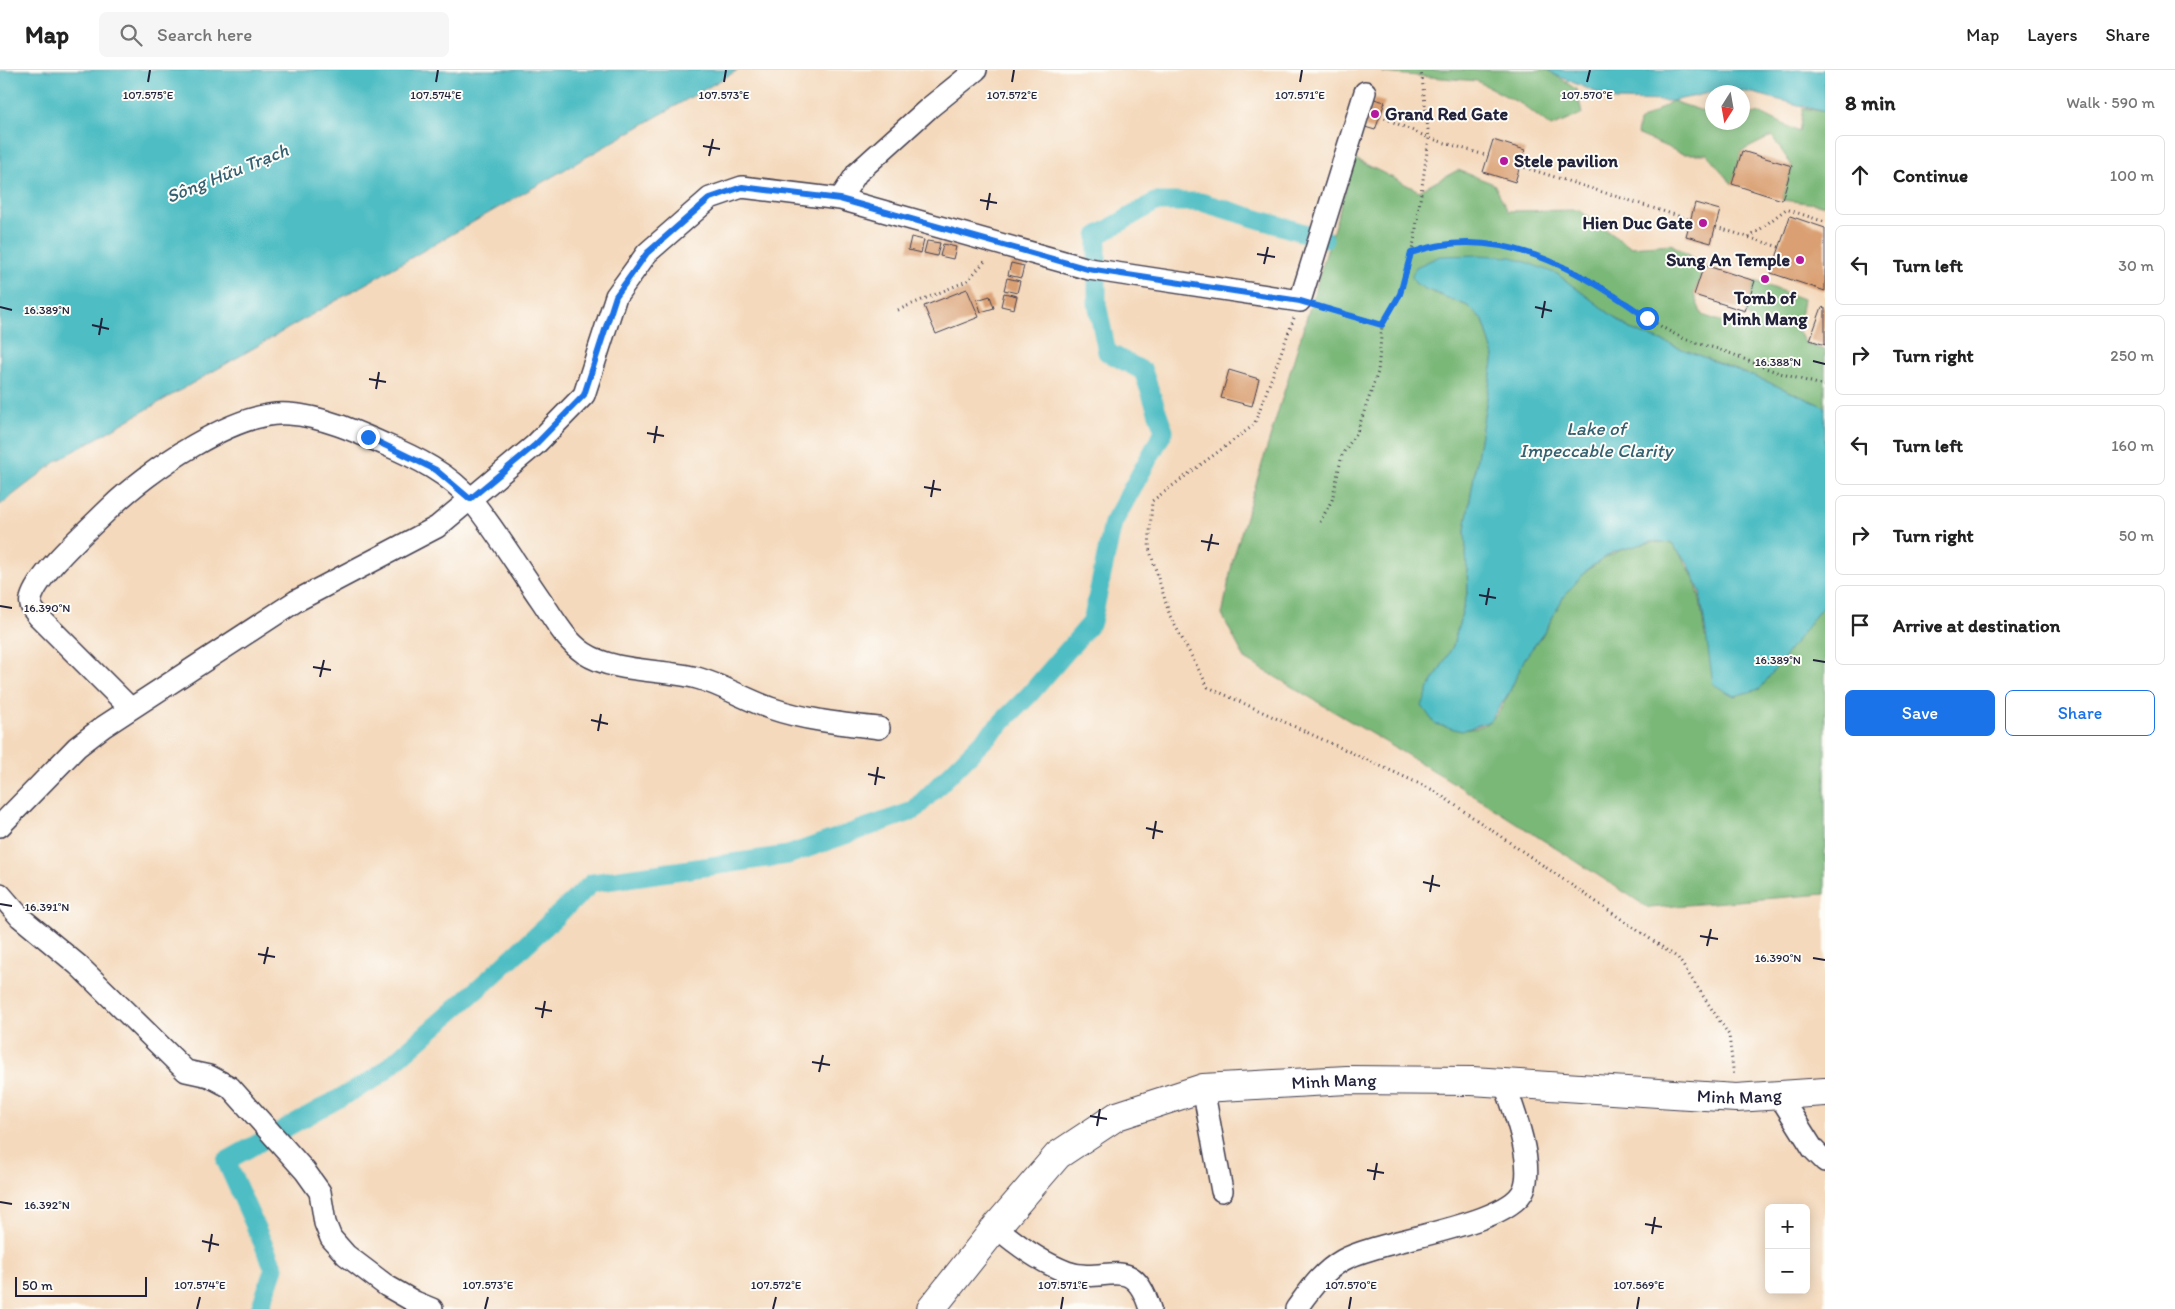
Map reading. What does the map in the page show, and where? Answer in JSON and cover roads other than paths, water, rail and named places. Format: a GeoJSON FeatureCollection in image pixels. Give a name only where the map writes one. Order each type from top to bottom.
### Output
{"type":"FeatureCollection","features":[{"type":"Feature","properties":{"kind":"highway","name":"Minh Mang"},"geometry":{"type":"LineString","coordinates":[[931,1309],[996,1227],[1058,1155],[1117,1116],[1203,1088],[1347,1080],[1472,1081],[1505,1085],[1736,1098],[1825,1092]]}},
{"type":"Feature","properties":{"kind":"street"},"geometry":{"type":"LineString","coordinates":[[840,199],[857,173],[928,108],[976,70]]}},
{"type":"Feature","properties":{"kind":"street"},"geometry":{"type":"LineString","coordinates":[[0,826],[78,747],[130,708],[296,601],[437,527],[535,445],[584,395],[616,296],[647,253],[710,198],[742,187],[840,199],[999,246],[1098,270],[1300,301],[1365,92]]}},
{"type":"Feature","properties":{"kind":"street"},"geometry":{"type":"LineString","coordinates":[[130,708],[39,617],[32,608],[30,600],[42,579],[66,551],[128,491],[194,446],[226,428],[256,417],[288,413],[305,416],[368,437],[411,456],[436,470],[470,499],[563,632],[586,654],[615,665],[699,678],[772,708],[790,713],[826,722],[879,728]]}},
{"type":"Feature","properties":{"kind":"street"},"geometry":{"type":"LineString","coordinates":[[0,894],[20,917],[78,965],[186,1071],[209,1076],[230,1087],[318,1188],[325,1223],[331,1238],[346,1255],[387,1286],[415,1302],[432,1309]]}},
{"type":"Feature","properties":{"kind":"street"},"geometry":{"type":"LineString","coordinates":[[1296,1309],[1328,1270],[1345,1259],[1372,1248],[1492,1215],[1518,1199],[1525,1188],[1526,1160],[1521,1134],[1505,1085]]}},
{"type":"Feature","properties":{"kind":"street"},"geometry":{"type":"LineString","coordinates":[[1203,1088],[1222,1191]]}},
{"type":"Feature","properties":{"kind":"street"},"geometry":{"type":"LineString","coordinates":[[1779,1095],[1813,1149],[1825,1161]]}},
{"type":"Feature","properties":{"kind":"street"},"geometry":{"type":"LineString","coordinates":[[996,1227],[1026,1252],[1068,1272],[1120,1274],[1134,1278],[1143,1289],[1150,1309]]}},
{"type":"Feature","properties":{"kind":"water","name":"Sông Hữu Trạch"},"geometry":{"type":"Polygon","coordinates":[[[738,70],[57,461],[0,505],[0,71],[738,70]]]}},
{"type":"Feature","properties":{"kind":"water"},"geometry":{"type":"Polygon","coordinates":[[[1548,70],[1825,70],[1825,112],[1750,93],[1750,85],[1705,85],[1705,94],[1672,101],[1615,100],[1555,75],[1548,70]]]}},
{"type":"Feature","properties":{"kind":"water","name":"Lake of Impeccable Clarity"},"geometry":{"type":"Polygon","coordinates":[[[1480,255],[1512,257],[1557,274],[1630,329],[1768,382],[1825,407],[1825,603],[1760,689],[1734,696],[1713,684],[1700,592],[1688,563],[1671,543],[1654,541],[1613,552],[1588,569],[1564,596],[1545,631],[1525,658],[1508,695],[1490,721],[1462,731],[1435,724],[1422,706],[1429,688],[1453,646],[1468,590],[1465,530],[1494,356],[1483,320],[1468,306],[1425,289],[1415,283],[1412,276],[1416,267],[1440,256],[1480,255]]]}},
{"type":"Feature","properties":{"kind":"waterway"},"geometry":{"type":"LineString","coordinates":[[260,1309],[274,1268],[226,1161],[376,1078],[490,978],[592,883],[788,855],[913,811],[1029,695],[1092,622],[1113,523],[1164,431],[1143,371],[1107,352],[1097,304],[1097,236],[1155,202],[1201,202],[1324,239]]}},
{"type":"Feature","properties":{"kind":"place","name":"Grand Red Gate"},"geometry":{"type":"Point","coordinates":[1375,114]}},
{"type":"Feature","properties":{"kind":"place","name":"Stele pavilion"},"geometry":{"type":"Point","coordinates":[1504,161]}},
{"type":"Feature","properties":{"kind":"place","name":"Hien Duc Gate"},"geometry":{"type":"Point","coordinates":[1703,223]}},
{"type":"Feature","properties":{"kind":"place","name":"Sung An Temple"},"geometry":{"type":"Point","coordinates":[1800,260]}},
{"type":"Feature","properties":{"kind":"place","name":"Tomb of Minh Mang"},"geometry":{"type":"Point","coordinates":[1765,279]}}]}
